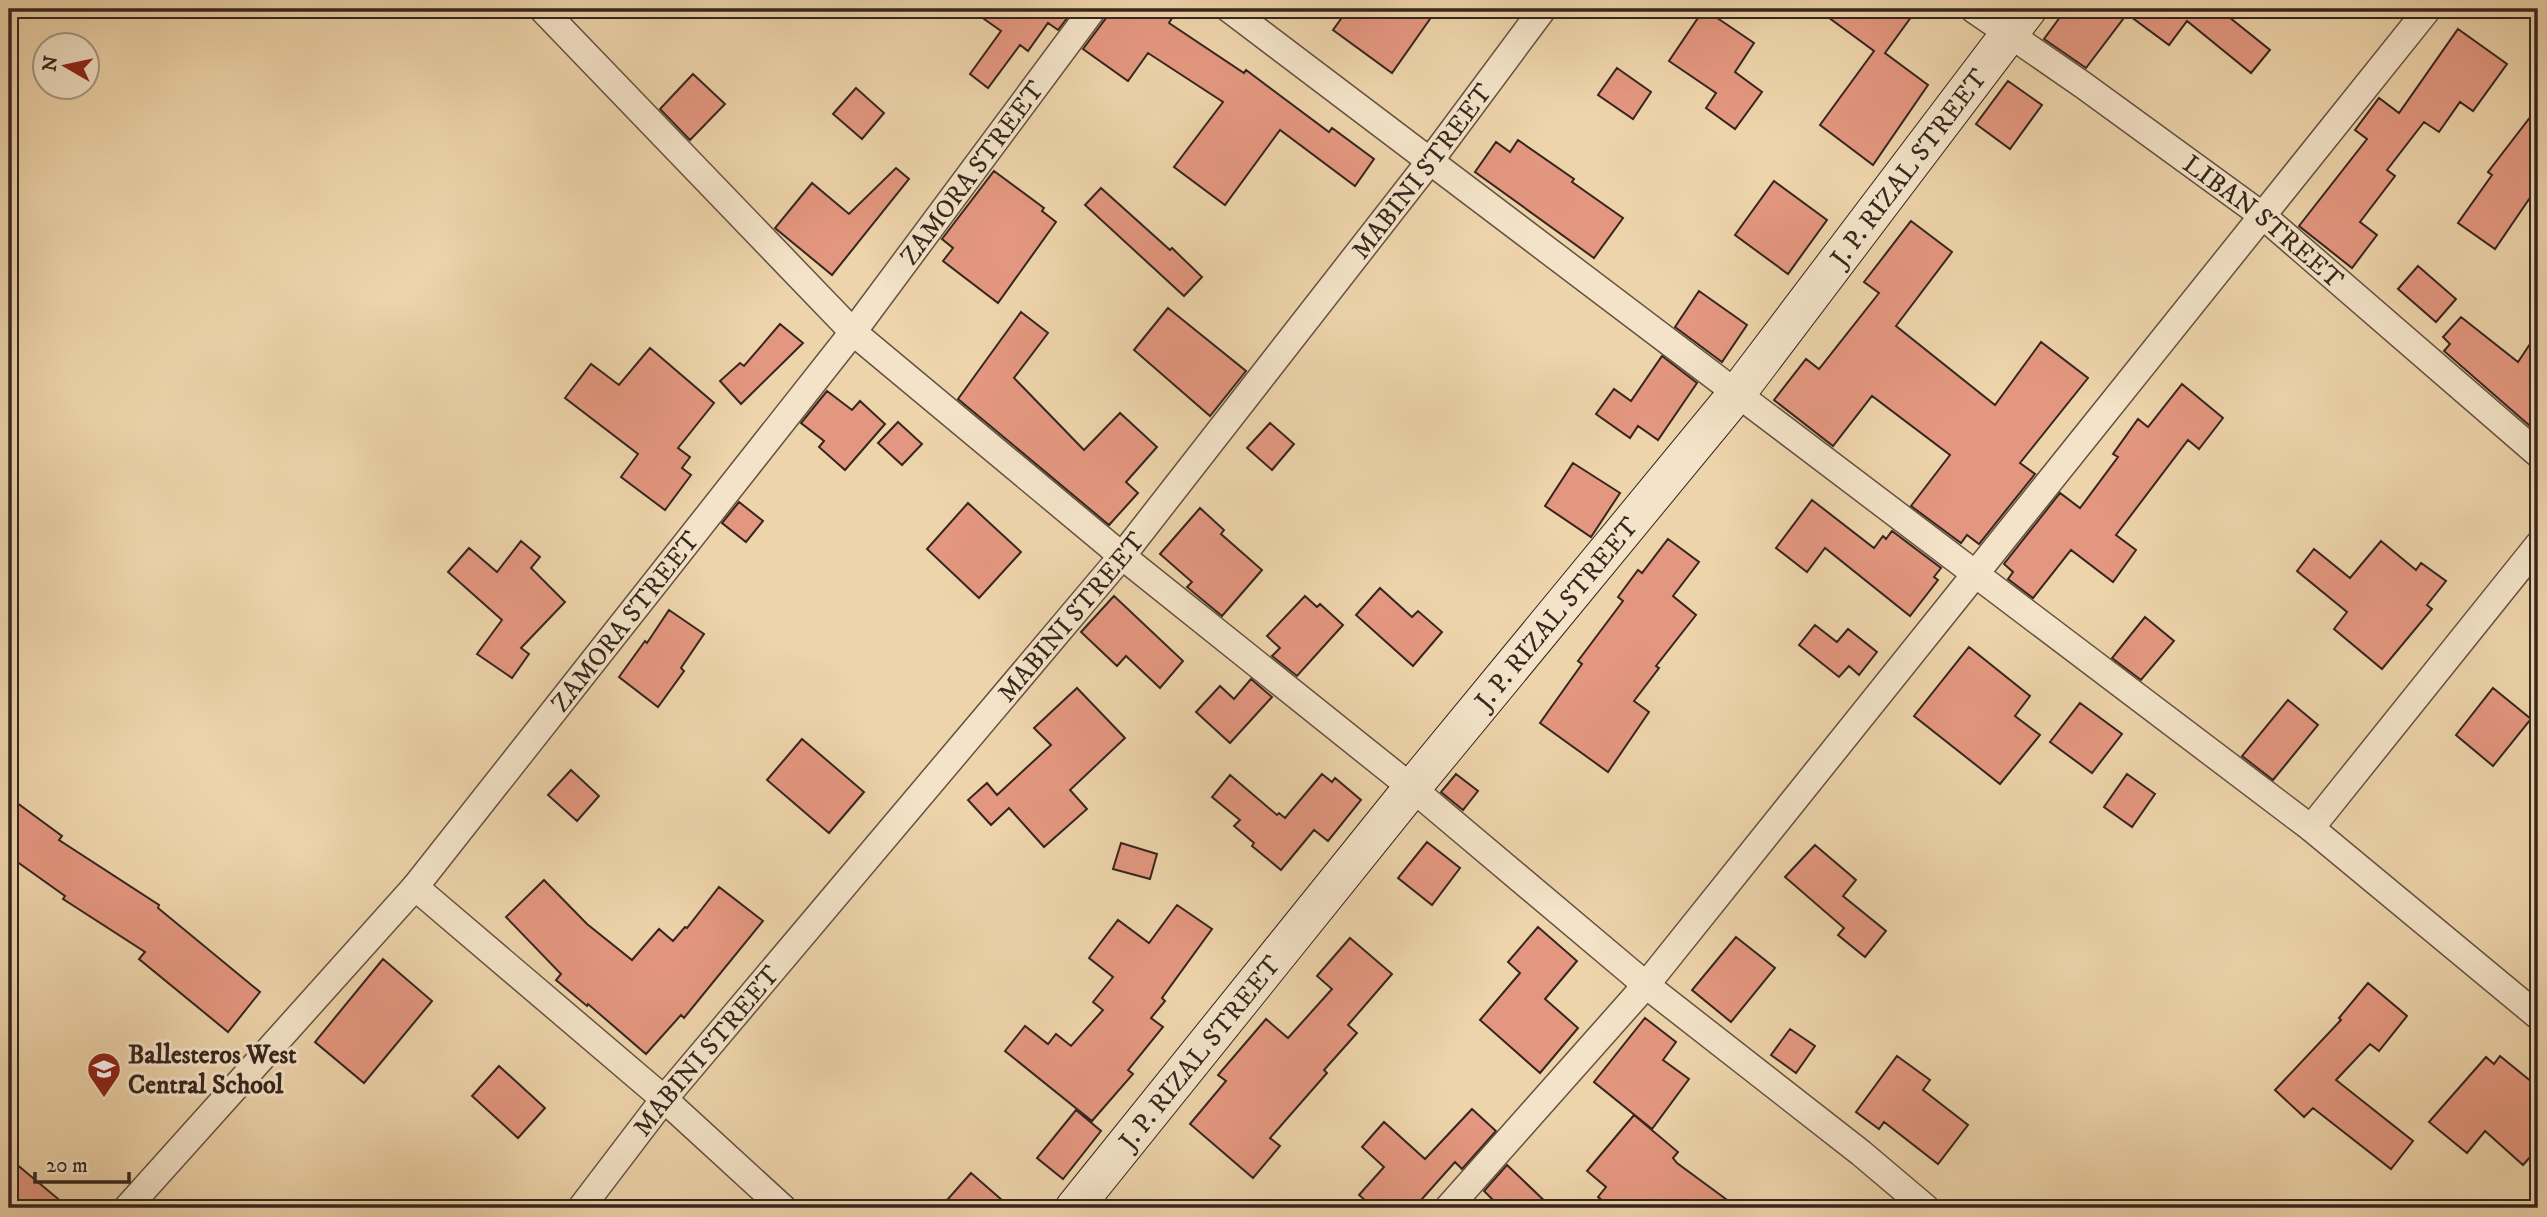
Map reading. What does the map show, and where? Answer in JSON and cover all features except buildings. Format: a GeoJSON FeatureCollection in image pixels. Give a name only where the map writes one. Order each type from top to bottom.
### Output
{"type":"FeatureCollection","features":[{"type":"Feature","properties":{"kind":"main road","name":"J. P. RIZAL STREET"},"geometry":{"type":"LineString","coordinates":[[1074,1208],[1412,788],[1738,392],[2018,22]]}},
{"type":"Feature","properties":{"kind":"street"},"geometry":{"type":"LineString","coordinates":[[542,9],[853,332],[1122,556],[1412,788],[1646,985],[1861,1153],[1926,1208]]}},
{"type":"Feature","properties":{"kind":"street","name":"ZAMORA STREET"},"geometry":{"type":"LineString","coordinates":[[127,1208],[415,887],[853,332],[1093,9]]}},
{"type":"Feature","properties":{"kind":"street"},"geometry":{"type":"LineString","coordinates":[[1229,9],[2311,828],[2538,1016]]}},
{"type":"Feature","properties":{"kind":"street","name":"MABINI STREET"},"geometry":{"type":"LineString","coordinates":[[581,1208],[664,1100],[1122,556],[1430,161],[1543,9]]}},
{"type":"Feature","properties":{"kind":"street","name":"LIBAN STREET"},"geometry":{"type":"LineString","coordinates":[[1973,9],[2018,22],[2083,85],[2263,216],[2538,454]]}},
{"type":"Feature","properties":{"kind":"street"},"geometry":{"type":"LineString","coordinates":[[1448,1208],[1646,985],[2428,9]]}},
{"type":"Feature","properties":{"kind":"street"},"geometry":{"type":"LineString","coordinates":[[2311,828],[2538,545]]}},
{"type":"Feature","properties":{"kind":"street"},"geometry":{"type":"LineString","coordinates":[[415,887],[664,1100],[783,1208]]}},
{"type":"Feature","properties":{"kind":"place","name":"Ballesteros West Central School"},"geometry":{"type":"Point","coordinates":[104,1099]}}]}
